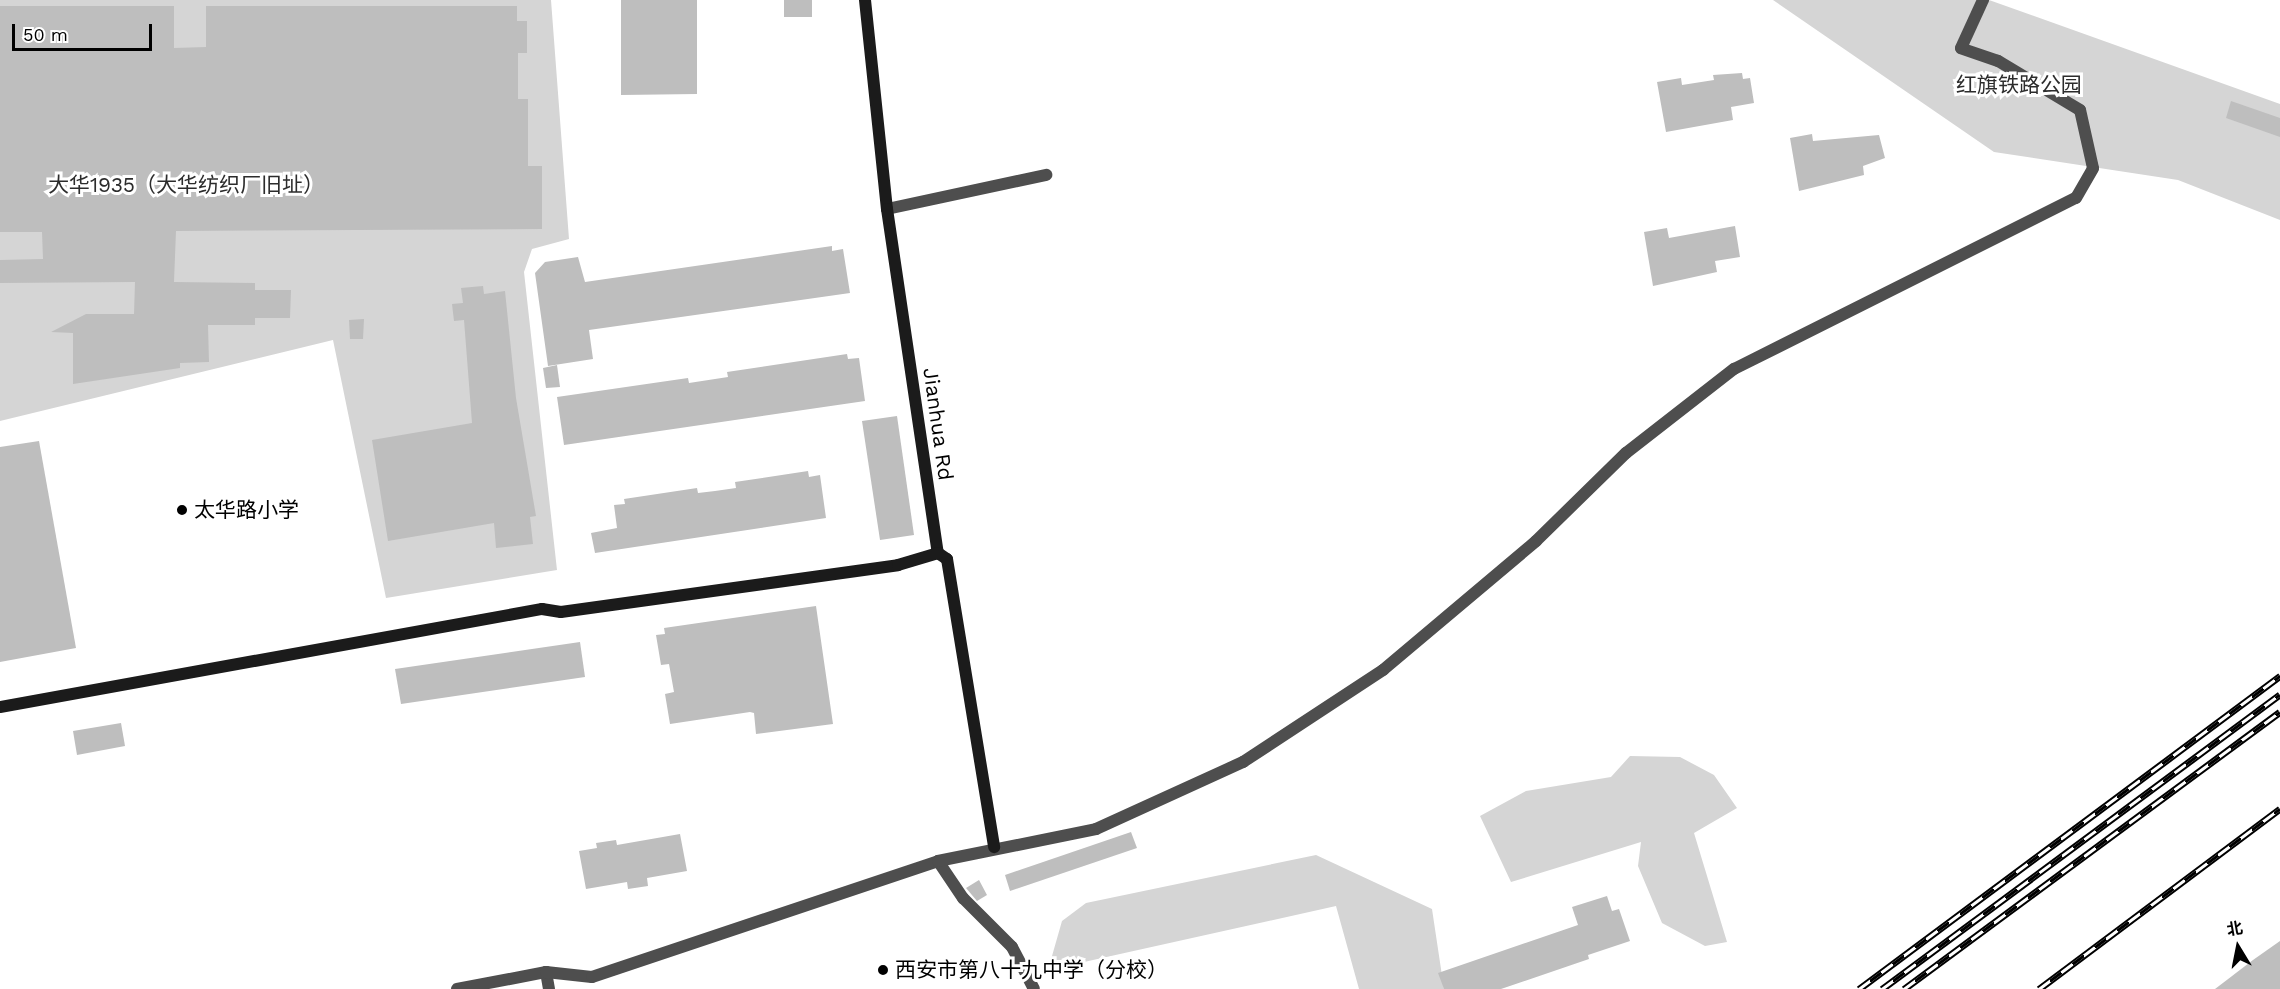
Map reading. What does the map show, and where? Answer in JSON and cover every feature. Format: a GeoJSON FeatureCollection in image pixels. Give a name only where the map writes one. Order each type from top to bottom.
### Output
{"type":"FeatureCollection","features":[{"type":"Feature","properties":{"kind":"street","name":"Jianhua Rd"},"geometry":{"type":"LineString","coordinates":[[865,0],[887,209],[938,552],[948,559],[993,847]]}},
{"type":"Feature","properties":{"kind":"street"},"geometry":{"type":"LineString","coordinates":[[457,989],[546,972],[592,977],[938,861],[993,847],[1096,829],[1243,762],[1383,670],[1536,542],[1626,453],[1734,369],[2076,198],[2093,168],[2080,110],[1998,61],[1960,48],[1983,0]]}},
{"type":"Feature","properties":{"kind":"street"},"geometry":{"type":"LineString","coordinates":[[887,209],[1046,175]]}},
{"type":"Feature","properties":{"kind":"street"},"geometry":{"type":"LineString","coordinates":[[0,707],[542,609],[561,612],[898,565],[938,552]]}},
{"type":"Feature","properties":{"kind":"street"},"geometry":{"type":"LineString","coordinates":[[938,861],[963,898],[1012,947],[1034,989]]}},
{"type":"Feature","properties":{"kind":"street"},"geometry":{"type":"LineString","coordinates":[[546,972],[549,989]]}},
{"type":"Feature","properties":{"kind":"green space","name":"大华1935（大华纺织厂旧址）"},"geometry":{"type":"Polygon","coordinates":[[[0,0],[551,0],[569,239],[532,249],[524,272],[557,570],[386,598],[333,340],[0,421],[0,0]]]}},
{"type":"Feature","properties":{"kind":"green space","name":"红旗铁路公园"},"geometry":{"type":"Polygon","coordinates":[[[1773,0],[1989,0],[2280,104],[2280,220],[2178,180],[1994,152],[1773,0]]]}},
{"type":"Feature","properties":{"kind":"green space"},"geometry":{"type":"Polygon","coordinates":[[[1630,756],[1680,757],[1714,775],[1737,808],[1694,833],[1727,942],[1705,946],[1662,923],[1638,866],[1641,842],[1511,882],[1480,816],[1526,791],[1611,777],[1630,756]]]}},
{"type":"Feature","properties":{"kind":"green space"},"geometry":{"type":"Polygon","coordinates":[[[1316,855],[1432,909],[1444,989],[1359,989],[1336,906],[1048,970],[1062,921],[1086,903],[1316,855]]]}},
{"type":"Feature","properties":{"kind":"building"},"geometry":{"type":"Polygon","coordinates":[[[621,0],[697,0],[697,94],[621,95],[621,0]]]}},
{"type":"Feature","properties":{"kind":"building"},"geometry":{"type":"Polygon","coordinates":[[[784,0],[812,0],[812,17],[784,17],[784,0]]]}},
{"type":"Feature","properties":{"kind":"building"},"geometry":{"type":"Polygon","coordinates":[[[0,6],[174,6],[174,48],[206,47],[206,6],[517,6],[517,21],[527,21],[527,53],[518,53],[518,99],[528,99],[528,166],[542,166],[542,229],[176,231],[174,282],[255,283],[255,290],[291,290],[290,318],[255,318],[255,325],[208,325],[209,362],[180,363],[180,368],[73,384],[73,333],[51,332],[86,314],[134,314],[135,282],[0,283],[0,260],[43,259],[42,232],[0,232],[0,6]]]}},
{"type":"Feature","properties":{"kind":"building"},"geometry":{"type":"Polygon","coordinates":[[[1742,73],[1743,79],[1750,78],[1754,103],[1731,107],[1733,120],[1666,132],[1657,82],[1681,78],[1682,85],[1714,80],[1713,75],[1742,73]]]}},
{"type":"Feature","properties":{"kind":"building"},"geometry":{"type":"Polygon","coordinates":[[[2231,101],[2280,118],[2280,137],[2226,118],[2231,101]]]}},
{"type":"Feature","properties":{"kind":"building"},"geometry":{"type":"Polygon","coordinates":[[[1812,134],[1813,141],[1879,135],[1885,158],[1863,166],[1864,175],[1799,191],[1790,138],[1812,134]]]}},
{"type":"Feature","properties":{"kind":"building"},"geometry":{"type":"Polygon","coordinates":[[[1735,226],[1740,257],[1715,261],[1717,272],[1653,286],[1644,232],[1667,228],[1669,238],[1735,226]]]}},
{"type":"Feature","properties":{"kind":"building"},"geometry":{"type":"Polygon","coordinates":[[[832,246],[832,251],[843,249],[850,293],[589,330],[593,359],[548,366],[535,273],[545,262],[578,257],[585,282],[832,246]]]}},
{"type":"Feature","properties":{"kind":"building"},"geometry":{"type":"Polygon","coordinates":[[[483,286],[484,294],[505,291],[516,398],[536,516],[530,517],[533,544],[496,548],[494,523],[388,541],[372,440],[472,423],[464,320],[454,321],[452,304],[463,303],[461,288],[483,286]]]}},
{"type":"Feature","properties":{"kind":"building"},"geometry":{"type":"Polygon","coordinates":[[[364,319],[363,339],[350,339],[349,320],[364,319]]]}},
{"type":"Feature","properties":{"kind":"building"},"geometry":{"type":"Polygon","coordinates":[[[847,354],[848,359],[859,358],[865,401],[564,445],[557,397],[688,378],[689,383],[728,377],[727,372],[847,354]]]}},
{"type":"Feature","properties":{"kind":"building"},"geometry":{"type":"Polygon","coordinates":[[[557,365],[560,387],[546,388],[543,368],[557,365]]]}},
{"type":"Feature","properties":{"kind":"building"},"geometry":{"type":"Polygon","coordinates":[[[897,416],[914,535],[880,540],[862,421],[897,416]]]}},
{"type":"Feature","properties":{"kind":"building"},"geometry":{"type":"Polygon","coordinates":[[[39,441],[76,648],[0,662],[0,447],[39,441]]]}},
{"type":"Feature","properties":{"kind":"building"},"geometry":{"type":"Polygon","coordinates":[[[808,471],[809,477],[820,475],[826,518],[595,553],[591,533],[617,528],[614,505],[625,504],[624,499],[697,488],[698,493],[736,488],[735,482],[808,471]]]}},
{"type":"Feature","properties":{"kind":"building"},"geometry":{"type":"Polygon","coordinates":[[[816,606],[833,724],[756,734],[754,713],[750,712],[670,724],[665,694],[674,692],[669,664],[661,665],[656,635],[665,634],[664,628],[816,606]]]}},
{"type":"Feature","properties":{"kind":"building"},"geometry":{"type":"Polygon","coordinates":[[[580,642],[585,677],[401,704],[395,669],[580,642]]]}},
{"type":"Feature","properties":{"kind":"building"},"geometry":{"type":"Polygon","coordinates":[[[121,723],[125,746],[77,755],[73,731],[121,723]]]}},
{"type":"Feature","properties":{"kind":"building"},"geometry":{"type":"Polygon","coordinates":[[[1131,832],[1137,848],[1010,891],[1005,875],[1131,832]]]}},
{"type":"Feature","properties":{"kind":"building"},"geometry":{"type":"Polygon","coordinates":[[[680,834],[687,871],[647,878],[648,886],[628,889],[627,882],[586,889],[579,851],[597,848],[596,843],[616,840],[617,845],[680,834]]]}},
{"type":"Feature","properties":{"kind":"building"},"geometry":{"type":"Polygon","coordinates":[[[979,880],[987,895],[977,901],[966,888],[979,880]]]}},
{"type":"Feature","properties":{"kind":"building"},"geometry":{"type":"Polygon","coordinates":[[[1607,896],[1612,911],[1619,909],[1630,941],[1588,955],[1589,959],[1501,989],[1444,989],[1438,973],[1578,925],[1572,907],[1607,896]]]}},
{"type":"Feature","properties":{"kind":"building"},"geometry":{"type":"Polygon","coordinates":[[[2280,941],[2280,989],[2215,989],[2253,960],[2280,941]]]}},
{"type":"Feature","properties":{"kind":"railway"},"geometry":{"type":"LineString","coordinates":[[1859,989],[2280,676]]}},
{"type":"Feature","properties":{"kind":"railway"},"geometry":{"type":"LineString","coordinates":[[1882,989],[2280,695]]}},
{"type":"Feature","properties":{"kind":"railway"},"geometry":{"type":"LineString","coordinates":[[1904,989],[2280,712]]}},
{"type":"Feature","properties":{"kind":"railway"},"geometry":{"type":"LineString","coordinates":[[2039,989],[2280,809]]}},
{"type":"Feature","properties":{"kind":"place","name":"太华路小学"},"geometry":{"type":"Point","coordinates":[182,510]}},
{"type":"Feature","properties":{"kind":"place","name":"西安市第八十九中学（分校）"},"geometry":{"type":"Point","coordinates":[883,970]}}]}
